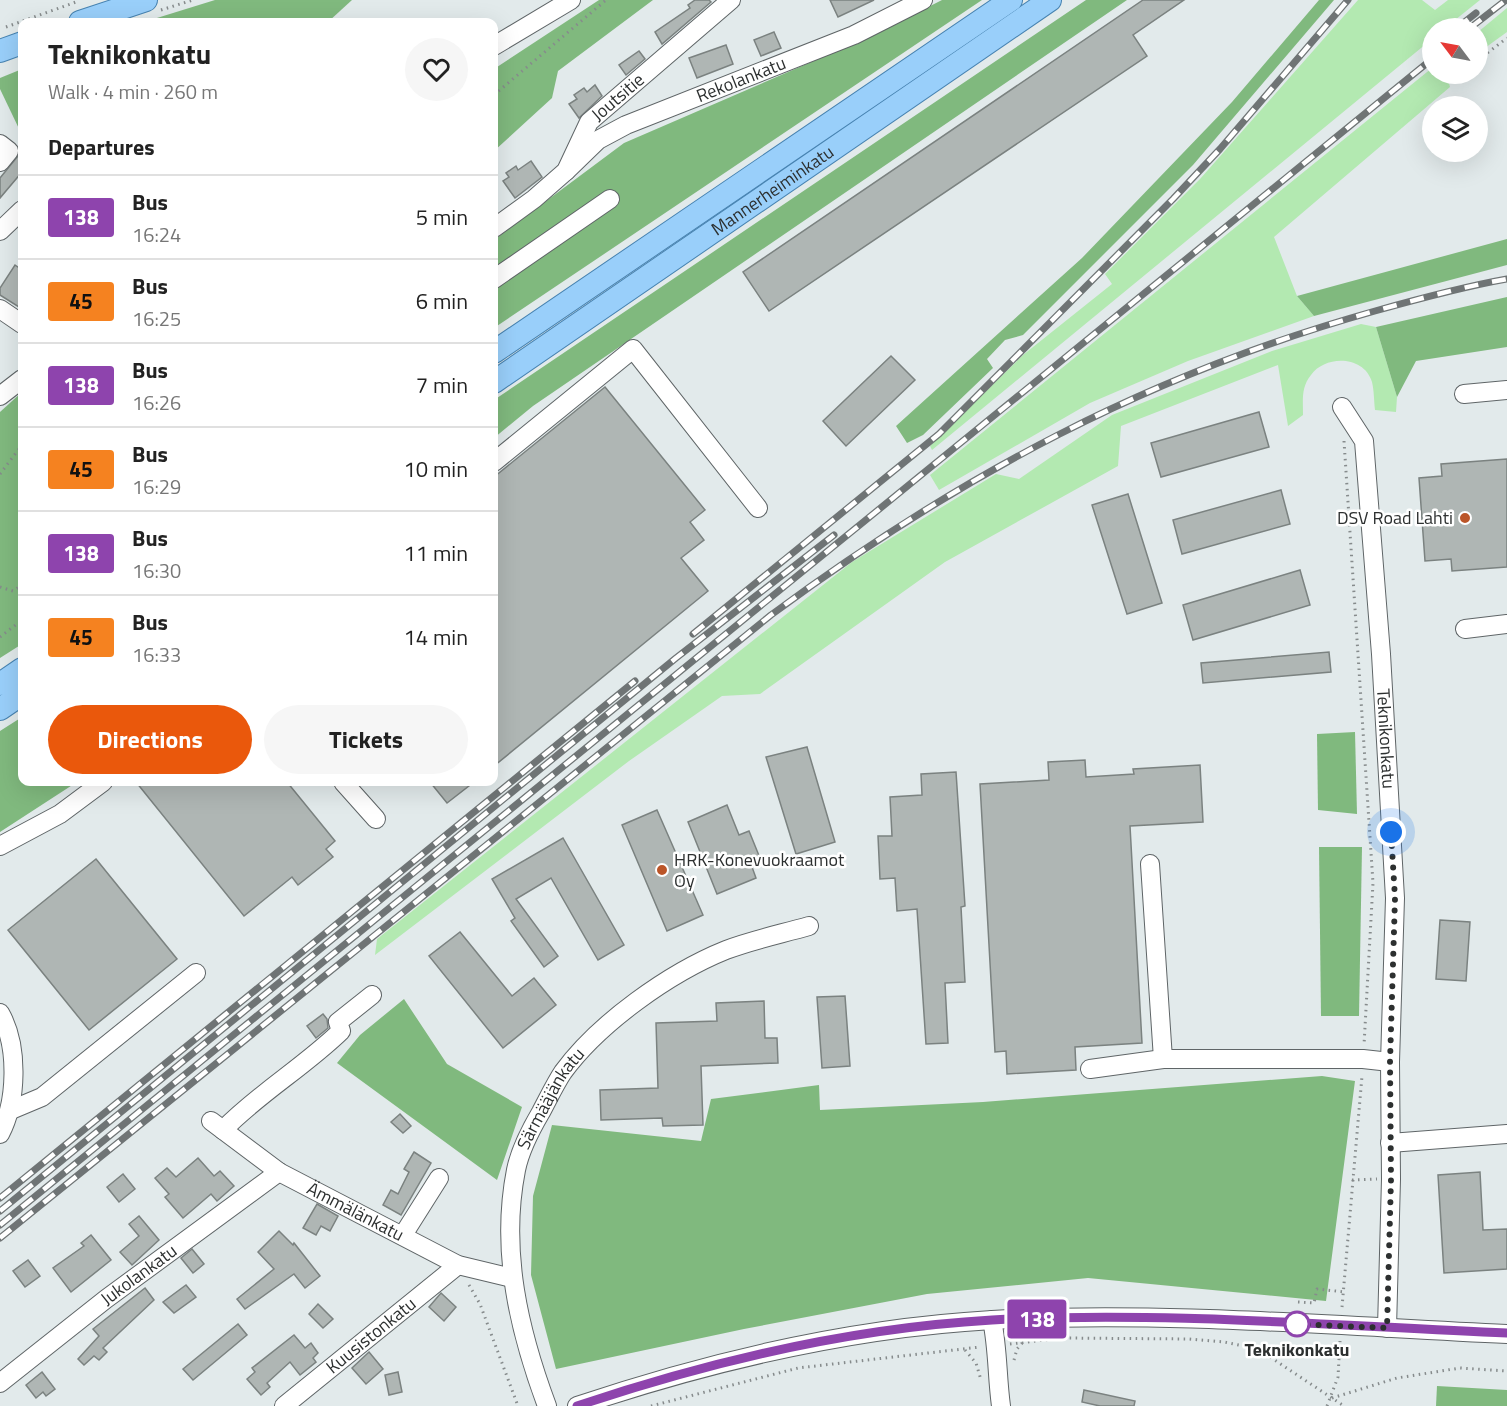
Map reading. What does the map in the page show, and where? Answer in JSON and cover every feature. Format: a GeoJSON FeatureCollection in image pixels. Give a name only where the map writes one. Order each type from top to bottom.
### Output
{"type":"FeatureCollection","features":[{"type":"Feature","properties":{"kind":"main road"},"geometry":{"type":"LineString","coordinates":[[92,18],[146,0]]}},
{"type":"Feature","properties":{"kind":"main road","name":"Mannerheiminkatu"},"geometry":{"type":"LineString","coordinates":[[498,349],[1011,0]]}},
{"type":"Feature","properties":{"kind":"main road","name":"Mannerheiminkatu"},"geometry":{"type":"LineString","coordinates":[[498,379],[1050,0]]}},
{"type":"Feature","properties":{"kind":"main road"},"geometry":{"type":"LineString","coordinates":[[0,684],[18,672]]}},
{"type":"Feature","properties":{"kind":"main road"},"geometry":{"type":"LineString","coordinates":[[0,709],[18,697]]}},
{"type":"Feature","properties":{"kind":"street"},"geometry":{"type":"LineString","coordinates":[[498,44],[571,0]]}},
{"type":"Feature","properties":{"kind":"street","name":"Joutsitie"},"geometry":{"type":"LineString","coordinates":[[498,225],[534,199],[566,171],[589,122],[731,0]]}},
{"type":"Feature","properties":{"kind":"street","name":"Rekolankatu"},"geometry":{"type":"LineString","coordinates":[[566,171],[598,140],[626,125],[854,35],[923,0]]}},
{"type":"Feature","properties":{"kind":"street"},"geometry":{"type":"LineString","coordinates":[[0,144],[9,151],[0,162]]}},
{"type":"Feature","properties":{"kind":"street"},"geometry":{"type":"LineString","coordinates":[[498,276],[610,199]]}},
{"type":"Feature","properties":{"kind":"street"},"geometry":{"type":"LineString","coordinates":[[0,231],[18,214]]}},
{"type":"Feature","properties":{"kind":"street"},"geometry":{"type":"LineString","coordinates":[[0,309],[18,321]]}},
{"type":"Feature","properties":{"kind":"street"},"geometry":{"type":"LineString","coordinates":[[498,459],[633,349],[758,508]]}},
{"type":"Feature","properties":{"kind":"street"},"geometry":{"type":"LineString","coordinates":[[0,396],[18,382]]}},
{"type":"Feature","properties":{"kind":"street"},"geometry":{"type":"LineString","coordinates":[[1464,394],[1507,390]]}},
{"type":"Feature","properties":{"kind":"street","name":"Teknikonkatu"},"geometry":{"type":"LineString","coordinates":[[1342,407],[1364,441],[1381,654],[1395,898],[1390,1062],[1391,1179],[1387,1328]]}},
{"type":"Feature","properties":{"kind":"street"},"geometry":{"type":"LineString","coordinates":[[1465,629],[1507,624]]}},
{"type":"Feature","properties":{"kind":"street"},"geometry":{"type":"LineString","coordinates":[[0,846],[60,814],[98,786]]}},
{"type":"Feature","properties":{"kind":"street"},"geometry":{"type":"LineString","coordinates":[[347,786],[376,819]]}},
{"type":"Feature","properties":{"kind":"street"},"geometry":{"type":"LineString","coordinates":[[1150,864],[1162,1059]]}},
{"type":"Feature","properties":{"kind":"street","name":"Särmääjänkatu"},"geometry":{"type":"LineString","coordinates":[[547,1406],[523,1330],[512,1278],[511,1222],[516,1169],[532,1127],[564,1072],[611,1021],[661,984],[726,950],[808,926]]}},
{"type":"Feature","properties":{"kind":"street"},"geometry":{"type":"LineString","coordinates":[[11,1110],[42,1097],[196,973]]}},
{"type":"Feature","properties":{"kind":"street","name":"Ämmälänkatu"},"geometry":{"type":"LineString","coordinates":[[372,995],[338,1022],[341,1031],[322,1050],[217,1125],[279,1172],[458,1265],[512,1278]]}},
{"type":"Feature","properties":{"kind":"street"},"geometry":{"type":"LineString","coordinates":[[0,1013],[8,1033],[14,1076],[11,1110],[0,1134]]}},
{"type":"Feature","properties":{"kind":"street"},"geometry":{"type":"LineString","coordinates":[[1090,1069],[1162,1059],[1364,1059],[1390,1062]]}},
{"type":"Feature","properties":{"kind":"street"},"geometry":{"type":"LineString","coordinates":[[1390,1143],[1507,1134]]}},
{"type":"Feature","properties":{"kind":"street","name":"Jukolankatu"},"geometry":{"type":"LineString","coordinates":[[0,1383],[106,1299],[279,1172]]}},
{"type":"Feature","properties":{"kind":"street"},"geometry":{"type":"LineString","coordinates":[[403,1235],[439,1178]]}},
{"type":"Feature","properties":{"kind":"street","name":"Kuusistonkatu"},"geometry":{"type":"LineString","coordinates":[[284,1406],[458,1265]]}},
{"type":"Feature","properties":{"kind":"street"},"geometry":{"type":"LineString","coordinates":[[577,1406],[670,1377],[764,1353],[886,1331],[992,1320],[1135,1316],[1507,1334]]}},
{"type":"Feature","properties":{"kind":"street"},"geometry":{"type":"LineString","coordinates":[[992,1320],[997,1345],[996,1372],[1001,1406]]}},
{"type":"Feature","properties":{"kind":"path"},"geometry":{"type":"LineString","coordinates":[[54,18],[84,0]]}},
{"type":"Feature","properties":{"kind":"path"},"geometry":{"type":"LineString","coordinates":[[498,91],[606,0]]}},
{"type":"Feature","properties":{"kind":"path"},"geometry":{"type":"LineString","coordinates":[[1488,52],[1507,38]]}},
{"type":"Feature","properties":{"kind":"path"},"geometry":{"type":"LineString","coordinates":[[1342,407],[1373,883],[1364,1059],[1342,1307]]}},
{"type":"Feature","properties":{"kind":"path"},"geometry":{"type":"LineString","coordinates":[[0,474],[18,450]]}},
{"type":"Feature","properties":{"kind":"path"},"geometry":{"type":"LineString","coordinates":[[0,587],[14,591],[18,588]]}},
{"type":"Feature","properties":{"kind":"path"},"geometry":{"type":"LineString","coordinates":[[0,637],[18,623]]}},
{"type":"Feature","properties":{"kind":"path"},"geometry":{"type":"LineString","coordinates":[[1352,1180],[1391,1179]]}},
{"type":"Feature","properties":{"kind":"path"},"geometry":{"type":"LineString","coordinates":[[458,1265],[480,1304],[516,1406]]}},
{"type":"Feature","properties":{"kind":"path"},"geometry":{"type":"LineString","coordinates":[[1298,1302],[1314,1303],[1317,1289],[1345,1292]]}},
{"type":"Feature","properties":{"kind":"path"},"geometry":{"type":"LineString","coordinates":[[1327,1406],[1332,1398],[1338,1377],[1340,1336]]}},
{"type":"Feature","properties":{"kind":"path"},"geometry":{"type":"LineString","coordinates":[[651,1406],[798,1368],[1063,1338],[1189,1339],[1224,1342],[1258,1349],[1344,1406]]}},
{"type":"Feature","properties":{"kind":"path"},"geometry":{"type":"LineString","coordinates":[[964,1348],[976,1363],[983,1388]]}},
{"type":"Feature","properties":{"kind":"path"},"geometry":{"type":"LineString","coordinates":[[1332,1398],[1397,1378],[1460,1368],[1507,1371]]}},
{"type":"Feature","properties":{"kind":"green space"},"geometry":{"type":"Polygon","coordinates":[[[215,0],[352,0],[332,18],[157,18],[215,0]]]}},
{"type":"Feature","properties":{"kind":"green space"},"geometry":{"type":"Polygon","coordinates":[[[599,0],[653,0],[558,71],[552,98],[498,147],[498,66],[599,0]]]}},
{"type":"Feature","properties":{"kind":"green space"},"geometry":{"type":"Polygon","coordinates":[[[942,0],[982,0],[498,325],[498,237],[624,143],[867,38],[942,0]]]}},
{"type":"Feature","properties":{"kind":"green space"},"geometry":{"type":"Polygon","coordinates":[[[1086,0],[1127,0],[533,406],[498,435],[498,397],[1086,0]]]}},
{"type":"Feature","properties":{"kind":"green space"},"geometry":{"type":"Polygon","coordinates":[[[1319,0],[1334,0],[1193,165],[1023,335],[1005,340],[987,359],[993,368],[923,435],[907,443],[896,426],[1082,258],[1232,102],[1319,0]]]}},
{"type":"Feature","properties":{"kind":"green space"},"geometry":{"type":"Polygon","coordinates":[[[1358,0],[1422,0],[1435,10],[1448,0],[1480,0],[1458,18],[1422,18],[1422,47],[932,450],[930,446],[1023,355],[1112,284],[1105,274],[1200,179],[1358,0]]]}},
{"type":"Feature","properties":{"kind":"green space"},"geometry":{"type":"Polygon","coordinates":[[[1507,8],[1507,32],[1488,46],[1488,24],[1507,8]]]}},
{"type":"Feature","properties":{"kind":"green space"},"geometry":{"type":"Polygon","coordinates":[[[18,71],[18,127],[0,89],[0,78],[18,71]]]}},
{"type":"Feature","properties":{"kind":"green space"},"geometry":{"type":"Polygon","coordinates":[[[1422,76],[1422,84],[1449,84],[1450,87],[1439,96],[1422,96],[1422,111],[1274,237],[1297,296],[1314,316],[1188,361],[1090,403],[939,490],[930,475],[1422,76]]]}},
{"type":"Feature","properties":{"kind":"green space"},"geometry":{"type":"Polygon","coordinates":[[[1507,239],[1507,265],[1314,316],[1297,296],[1507,239]]]}},
{"type":"Feature","properties":{"kind":"green space"},"geometry":{"type":"Polygon","coordinates":[[[1507,297],[1507,347],[1416,361],[1397,397],[1376,327],[1507,297]]]}},
{"type":"Feature","properties":{"kind":"green space"},"geometry":{"type":"Polygon","coordinates":[[[1361,324],[1376,327],[1397,397],[1396,412],[1375,410],[1372,382],[1368,373],[1361,367],[1344,361],[1334,361],[1317,368],[1311,375],[1304,389],[1303,415],[1288,426],[1278,365],[1121,426],[1118,466],[945,562],[760,694],[722,696],[629,761],[375,955],[377,939],[852,562],[996,474],[1019,479],[1112,415],[1272,351],[1361,324]]]}},
{"type":"Feature","properties":{"kind":"green space"},"geometry":{"type":"Polygon","coordinates":[[[18,396],[18,647],[0,658],[0,412],[18,396]]]}},
{"type":"Feature","properties":{"kind":"green space"},"geometry":{"type":"Polygon","coordinates":[[[18,720],[18,786],[71,786],[0,832],[0,731],[18,720]]]}},
{"type":"Feature","properties":{"kind":"green space"},"geometry":{"type":"Polygon","coordinates":[[[1355,732],[1357,814],[1318,810],[1317,734],[1355,732]]]}},
{"type":"Feature","properties":{"kind":"green space"},"geometry":{"type":"Polygon","coordinates":[[[1319,847],[1362,847],[1359,1016],[1321,1016],[1319,847]]]}},
{"type":"Feature","properties":{"kind":"green space"},"geometry":{"type":"Polygon","coordinates":[[[404,999],[447,1064],[522,1107],[497,1180],[337,1063],[360,1035],[404,999]]]}},
{"type":"Feature","properties":{"kind":"green space"},"geometry":{"type":"Polygon","coordinates":[[[1322,1076],[1355,1081],[1326,1301],[1088,1278],[927,1294],[744,1329],[556,1369],[531,1275],[533,1196],[552,1125],[701,1141],[711,1099],[819,1085],[820,1110],[983,1102],[1322,1076]]]}},
{"type":"Feature","properties":{"kind":"green space"},"geometry":{"type":"Polygon","coordinates":[[[1437,1386],[1507,1390],[1507,1406],[1436,1406],[1437,1386]]]}},
{"type":"Feature","properties":{"kind":"building"},"geometry":{"type":"Polygon","coordinates":[[[695,0],[711,2],[662,44],[655,32],[690,8],[688,5],[695,0]]]}},
{"type":"Feature","properties":{"kind":"building"},"geometry":{"type":"Polygon","coordinates":[[[830,0],[874,0],[838,17],[830,0]]]}},
{"type":"Feature","properties":{"kind":"building"},"geometry":{"type":"Polygon","coordinates":[[[1143,0],[1184,0],[1133,35],[1147,56],[769,311],[743,272],[1143,0]]]}},
{"type":"Feature","properties":{"kind":"building"},"geometry":{"type":"Polygon","coordinates":[[[774,32],[781,48],[761,56],[754,40],[774,32]]]}},
{"type":"Feature","properties":{"kind":"building"},"geometry":{"type":"Polygon","coordinates":[[[726,45],[733,64],[697,78],[689,58],[726,45]]]}},
{"type":"Feature","properties":{"kind":"building"},"geometry":{"type":"Polygon","coordinates":[[[639,51],[645,59],[626,75],[619,65],[639,51]]]}},
{"type":"Feature","properties":{"kind":"building"},"geometry":{"type":"Polygon","coordinates":[[[595,85],[602,96],[579,118],[569,104],[577,99],[574,95],[584,88],[587,92],[595,85]]]}},
{"type":"Feature","properties":{"kind":"building"},"geometry":{"type":"Polygon","coordinates":[[[18,156],[18,177],[0,198],[0,178],[18,156]]]}},
{"type":"Feature","properties":{"kind":"building"},"geometry":{"type":"Polygon","coordinates":[[[531,161],[542,177],[515,198],[503,181],[509,177],[506,173],[516,166],[518,170],[531,161]]]}},
{"type":"Feature","properties":{"kind":"building"},"geometry":{"type":"Polygon","coordinates":[[[15,265],[18,267],[18,306],[0,295],[0,288],[15,265]]]}},
{"type":"Feature","properties":{"kind":"building"},"geometry":{"type":"Polygon","coordinates":[[[891,356],[915,380],[846,446],[823,421],[891,356]]]}},
{"type":"Feature","properties":{"kind":"building"},"geometry":{"type":"Polygon","coordinates":[[[605,387],[705,510],[690,522],[704,540],[681,558],[708,591],[498,763],[498,474],[605,387]]]}},
{"type":"Feature","properties":{"kind":"building"},"geometry":{"type":"Polygon","coordinates":[[[1259,412],[1269,447],[1161,477],[1151,443],[1259,412]]]}},
{"type":"Feature","properties":{"kind":"building","name":"DSV Road Lahti"},"geometry":{"type":"Polygon","coordinates":[[[1507,459],[1507,567],[1452,571],[1451,559],[1425,561],[1419,478],[1442,476],[1441,464],[1507,459]]]}},
{"type":"Feature","properties":{"kind":"building"},"geometry":{"type":"Polygon","coordinates":[[[1281,490],[1290,524],[1182,554],[1173,520],[1281,490]]]}},
{"type":"Feature","properties":{"kind":"building"},"geometry":{"type":"Polygon","coordinates":[[[1128,494],[1162,603],[1127,614],[1092,505],[1128,494]]]}},
{"type":"Feature","properties":{"kind":"building"},"geometry":{"type":"Polygon","coordinates":[[[1300,570],[1310,605],[1193,640],[1183,605],[1300,570]]]}},
{"type":"Feature","properties":{"kind":"building"},"geometry":{"type":"Polygon","coordinates":[[[1329,652],[1331,672],[1203,683],[1201,663],[1329,652]]]}},
{"type":"Feature","properties":{"kind":"building"},"geometry":{"type":"Polygon","coordinates":[[[807,747],[835,842],[796,854],[766,757],[807,747]]]}},
{"type":"Feature","properties":{"kind":"building"},"geometry":{"type":"Polygon","coordinates":[[[1085,760],[1086,777],[1134,774],[1133,769],[1200,765],[1203,822],[1130,826],[1142,1043],[1075,1047],[1076,1070],[1007,1074],[1006,1051],[995,1052],[980,784],[1049,780],[1048,762],[1085,760]]]}},
{"type":"Feature","properties":{"kind":"building"},"geometry":{"type":"Polygon","coordinates":[[[956,772],[965,906],[961,907],[965,982],[945,983],[948,1043],[926,1044],[917,909],[897,911],[895,878],[880,879],[878,836],[892,836],[890,797],[922,795],[921,774],[956,772]]]}},
{"type":"Feature","properties":{"kind":"building"},"geometry":{"type":"Polygon","coordinates":[[[139,786],[290,786],[335,841],[326,849],[333,857],[298,885],[292,877],[244,916],[139,786]]]}},
{"type":"Feature","properties":{"kind":"building"},"geometry":{"type":"Polygon","coordinates":[[[433,786],[469,786],[447,803],[433,786]]]}},
{"type":"Feature","properties":{"kind":"building"},"geometry":{"type":"Polygon","coordinates":[[[727,805],[739,835],[749,831],[762,863],[752,867],[756,878],[717,894],[688,822],[727,805]]]}},
{"type":"Feature","properties":{"kind":"building","name":"HRK-Konevuokraamot Oy"},"geometry":{"type":"Polygon","coordinates":[[[657,810],[703,915],[667,931],[622,825],[657,810]]]}},
{"type":"Feature","properties":{"kind":"building"},"geometry":{"type":"Polygon","coordinates":[[[563,838],[624,945],[598,960],[551,878],[516,899],[558,956],[544,967],[511,921],[515,918],[492,879],[563,838]]]}},
{"type":"Feature","properties":{"kind":"building"},"geometry":{"type":"Polygon","coordinates":[[[96,859],[177,959],[89,1030],[8,930],[96,859]]]}},
{"type":"Feature","properties":{"kind":"building"},"geometry":{"type":"Polygon","coordinates":[[[1440,920],[1470,922],[1466,981],[1436,979],[1440,920]]]}},
{"type":"Feature","properties":{"kind":"building"},"geometry":{"type":"Polygon","coordinates":[[[460,932],[512,996],[534,978],[556,1005],[503,1048],[429,956],[460,932]]]}},
{"type":"Feature","properties":{"kind":"building"},"geometry":{"type":"Polygon","coordinates":[[[845,996],[850,1066],[822,1068],[817,997],[845,996]]]}},
{"type":"Feature","properties":{"kind":"building"},"geometry":{"type":"Polygon","coordinates":[[[764,1001],[765,1038],[777,1038],[778,1063],[701,1066],[703,1125],[663,1126],[662,1118],[601,1120],[600,1090],[658,1088],[656,1023],[717,1021],[716,1003],[764,1001]]]}},
{"type":"Feature","properties":{"kind":"building"},"geometry":{"type":"Polygon","coordinates":[[[323,1014],[327,1019],[328,1028],[316,1038],[307,1026],[323,1014]]]}},
{"type":"Feature","properties":{"kind":"building"},"geometry":{"type":"Polygon","coordinates":[[[400,1114],[411,1126],[403,1133],[391,1122],[400,1114]]]}},
{"type":"Feature","properties":{"kind":"building"},"geometry":{"type":"Polygon","coordinates":[[[414,1152],[431,1163],[401,1215],[383,1205],[391,1190],[398,1194],[409,1172],[404,1169],[414,1152]]]}},
{"type":"Feature","properties":{"kind":"building"},"geometry":{"type":"Polygon","coordinates":[[[198,1158],[214,1176],[220,1171],[234,1186],[217,1201],[211,1194],[183,1218],[165,1197],[169,1194],[155,1178],[167,1168],[176,1177],[198,1158]]]}},
{"type":"Feature","properties":{"kind":"building"},"geometry":{"type":"Polygon","coordinates":[[[1480,1172],[1483,1230],[1507,1229],[1507,1269],[1444,1273],[1438,1175],[1480,1172]]]}},
{"type":"Feature","properties":{"kind":"building"},"geometry":{"type":"Polygon","coordinates":[[[123,1174],[135,1189],[119,1202],[107,1187],[123,1174]]]}},
{"type":"Feature","properties":{"kind":"building"},"geometry":{"type":"Polygon","coordinates":[[[317,1204],[338,1216],[330,1231],[321,1226],[316,1235],[303,1228],[317,1204]]]}},
{"type":"Feature","properties":{"kind":"building"},"geometry":{"type":"Polygon","coordinates":[[[139,1216],[159,1240],[132,1265],[120,1252],[139,1236],[129,1224],[139,1216]]]}},
{"type":"Feature","properties":{"kind":"building"},"geometry":{"type":"Polygon","coordinates":[[[279,1231],[293,1245],[294,1243],[320,1276],[305,1288],[294,1274],[245,1309],[237,1299],[274,1269],[258,1252],[279,1231]]]}},
{"type":"Feature","properties":{"kind":"building"},"geometry":{"type":"Polygon","coordinates":[[[91,1235],[111,1260],[71,1292],[53,1268],[84,1246],[81,1243],[91,1235]]]}},
{"type":"Feature","properties":{"kind":"building"},"geometry":{"type":"Polygon","coordinates":[[[192,1249],[204,1264],[193,1273],[181,1258],[192,1249]]]}},
{"type":"Feature","properties":{"kind":"building"},"geometry":{"type":"Polygon","coordinates":[[[28,1260],[40,1276],[25,1287],[13,1271],[28,1260]]]}},
{"type":"Feature","properties":{"kind":"building"},"geometry":{"type":"Polygon","coordinates":[[[186,1285],[196,1297],[174,1313],[163,1302],[186,1285]]]}},
{"type":"Feature","properties":{"kind":"building"},"geometry":{"type":"Polygon","coordinates":[[[145,1288],[154,1300],[103,1348],[107,1352],[99,1360],[94,1356],[84,1365],[78,1359],[99,1336],[93,1329],[145,1288]]]}},
{"type":"Feature","properties":{"kind":"building"},"geometry":{"type":"Polygon","coordinates":[[[441,1293],[456,1307],[444,1321],[429,1307],[441,1293]]]}},
{"type":"Feature","properties":{"kind":"building"},"geometry":{"type":"Polygon","coordinates":[[[318,1304],[333,1319],[323,1328],[309,1314],[318,1304]]]}},
{"type":"Feature","properties":{"kind":"building"},"geometry":{"type":"Polygon","coordinates":[[[238,1324],[247,1335],[193,1380],[183,1369],[238,1324]]]}},
{"type":"Feature","properties":{"kind":"building"},"geometry":{"type":"Polygon","coordinates":[[[294,1335],[305,1348],[311,1343],[318,1353],[313,1358],[316,1362],[300,1375],[290,1362],[267,1383],[270,1387],[261,1395],[247,1379],[255,1372],[252,1368],[294,1335]]]}},
{"type":"Feature","properties":{"kind":"building"},"geometry":{"type":"Polygon","coordinates":[[[369,1352],[383,1369],[366,1384],[352,1368],[369,1352]]]}},
{"type":"Feature","properties":{"kind":"building"},"geometry":{"type":"Polygon","coordinates":[[[42,1372],[55,1389],[46,1396],[43,1392],[36,1398],[26,1385],[42,1372]]]}},
{"type":"Feature","properties":{"kind":"building"},"geometry":{"type":"Polygon","coordinates":[[[398,1372],[402,1392],[389,1395],[385,1375],[398,1372]]]}},
{"type":"Feature","properties":{"kind":"building"},"geometry":{"type":"Polygon","coordinates":[[[1084,1390],[1135,1401],[1134,1406],[1100,1406],[1082,1402],[1084,1390]]]}},
{"type":"Feature","properties":{"kind":"railway"},"geometry":{"type":"LineString","coordinates":[[693,634],[939,434],[1173,199],[1220,149],[1348,0]]}},
{"type":"Feature","properties":{"kind":"railway"},"geometry":{"type":"LineString","coordinates":[[1483,18],[1506,0]]}},
{"type":"Feature","properties":{"kind":"railway"},"geometry":{"type":"LineString","coordinates":[[1470,18],[1476,13]]}},
{"type":"Feature","properties":{"kind":"railway"},"geometry":{"type":"LineString","coordinates":[[0,1225],[1422,67]]}},
{"type":"Feature","properties":{"kind":"railway"},"geometry":{"type":"LineString","coordinates":[[0,1238],[771,615],[913,518],[985,474],[1059,434],[1134,398],[1212,366],[1292,336],[1375,311],[1457,289],[1507,279]]}},
{"type":"Feature","properties":{"kind":"railway"},"geometry":{"type":"LineString","coordinates":[[0,1211],[676,658],[834,535]]}},
{"type":"Feature","properties":{"kind":"railway"},"geometry":{"type":"LineString","coordinates":[[0,1198],[635,681]]}},
{"type":"Feature","properties":{"kind":"bus line","name":"138"},"geometry":{"type":"LineString","coordinates":[[577,1406],[722,1362],[764,1353],[886,1331],[992,1320],[1135,1316],[1507,1333]]}},
{"type":"Feature","properties":{"kind":"place","name":"DSV Road Lahti"},"geometry":{"type":"Point","coordinates":[1465,518]}},
{"type":"Feature","properties":{"kind":"place","name":"HRK-Konevuokraamot Oy"},"geometry":{"type":"Point","coordinates":[662,870]}},
{"type":"Feature","properties":{"kind":"place","name":"Teknikonkatu"},"geometry":{"type":"Point","coordinates":[1297,1324]}},
{"type":"Feature","properties":{"kind":"route"},"geometry":{"type":"LineString","coordinates":[[1297,1324],[1387,1328],[1391,1179],[1390,1062],[1395,898],[1391,832]]}}]}
